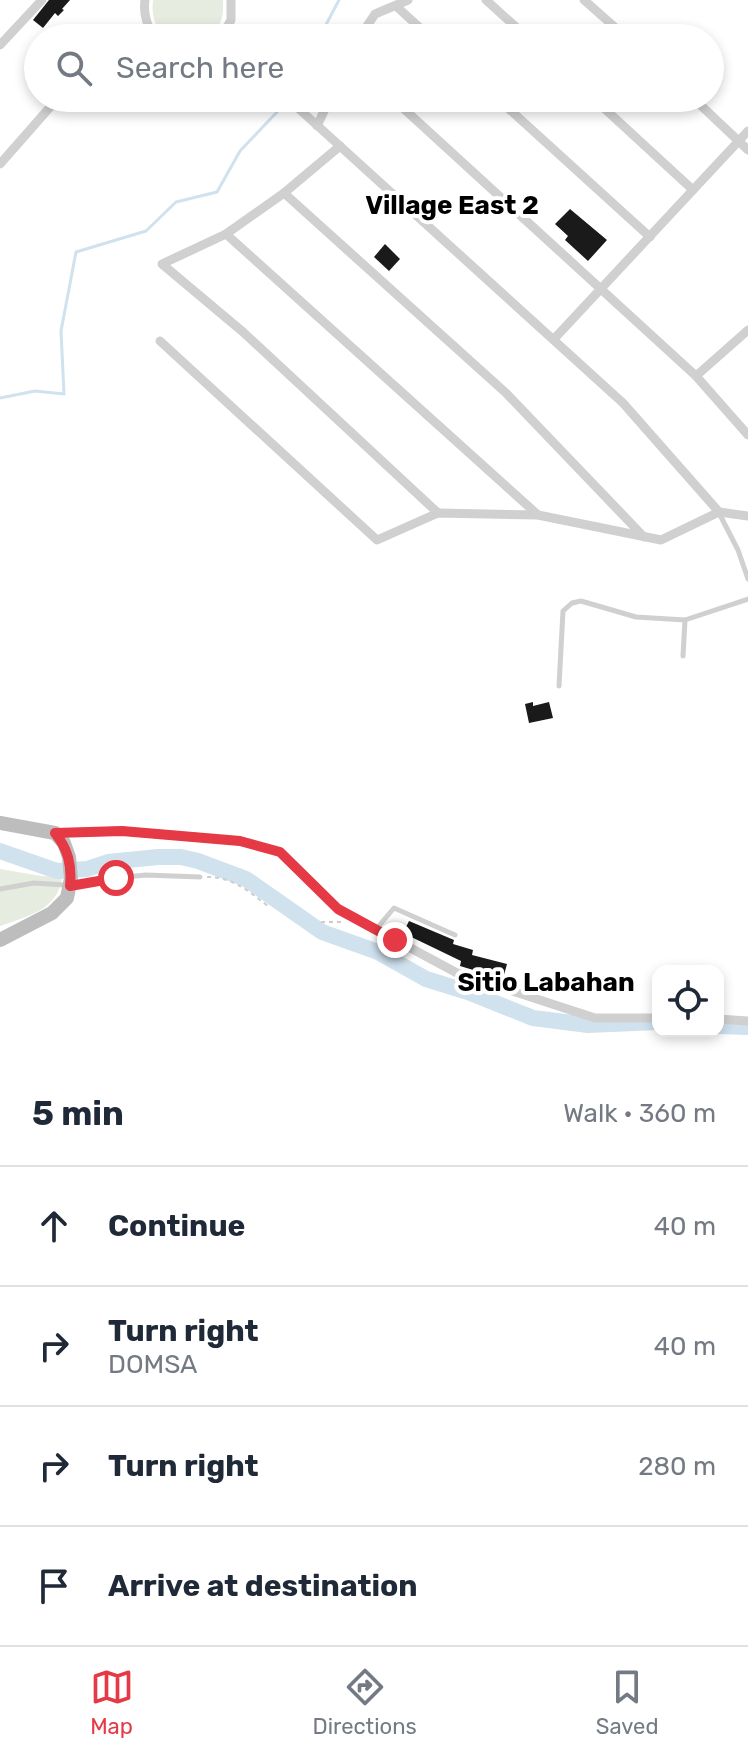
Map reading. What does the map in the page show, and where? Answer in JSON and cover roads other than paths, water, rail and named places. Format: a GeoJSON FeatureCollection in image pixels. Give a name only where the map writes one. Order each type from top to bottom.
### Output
{"type":"FeatureCollection","features":[{"type":"Feature","properties":{"kind":"main road"},"geometry":{"type":"LineString","coordinates":[[0,823],[55,833],[64,843],[69,857],[70,882],[67,898],[52,913],[0,940]]}},
{"type":"Feature","properties":{"kind":"street"},"geometry":{"type":"LineString","coordinates":[[0,45],[42,0]]}},
{"type":"Feature","properties":{"kind":"street"},"geometry":{"type":"LineString","coordinates":[[145,0],[144,10],[149,24]]}},
{"type":"Feature","properties":{"kind":"street"},"geometry":{"type":"LineString","coordinates":[[229,24],[233,0]]}},
{"type":"Feature","properties":{"kind":"street"},"geometry":{"type":"LineString","coordinates":[[368,24],[375,14],[408,0]]}},
{"type":"Feature","properties":{"kind":"street"},"geometry":{"type":"LineString","coordinates":[[486,0],[513,24]]}},
{"type":"Feature","properties":{"kind":"street"},"geometry":{"type":"LineString","coordinates":[[584,0],[611,24]]}},
{"type":"Feature","properties":{"kind":"street"},"geometry":{"type":"LineString","coordinates":[[396,6],[416,24]]}},
{"type":"Feature","properties":{"kind":"street"},"geometry":{"type":"LineString","coordinates":[[0,164],[46,112]]}},
{"type":"Feature","properties":{"kind":"street"},"geometry":{"type":"LineString","coordinates":[[302,112],[623,403],[719,512]]}},
{"type":"Feature","properties":{"kind":"street"},"geometry":{"type":"LineString","coordinates":[[317,126],[324,112]]}},
{"type":"Feature","properties":{"kind":"street"},"geometry":{"type":"LineString","coordinates":[[407,112],[696,376],[746,429]]}},
{"type":"Feature","properties":{"kind":"street"},"geometry":{"type":"LineString","coordinates":[[512,112],[650,237]]}},
{"type":"Feature","properties":{"kind":"street"},"geometry":{"type":"LineString","coordinates":[[608,112],[693,190]]}},
{"type":"Feature","properties":{"kind":"street"},"geometry":{"type":"LineString","coordinates":[[709,112],[748,150]]}},
{"type":"Feature","properties":{"kind":"street"},"geometry":{"type":"LineString","coordinates":[[554,339],[748,131]]}},
{"type":"Feature","properties":{"kind":"street"},"geometry":{"type":"LineString","coordinates":[[340,146],[284,193],[226,234],[162,264],[243,332],[438,513]]}},
{"type":"Feature","properties":{"kind":"street"},"geometry":{"type":"LineString","coordinates":[[284,193],[506,393],[644,537]]}},
{"type":"Feature","properties":{"kind":"street"},"geometry":{"type":"LineString","coordinates":[[226,234],[538,515]]}},
{"type":"Feature","properties":{"kind":"street"},"geometry":{"type":"LineString","coordinates":[[696,376],[748,330]]}},
{"type":"Feature","properties":{"kind":"street"},"geometry":{"type":"LineString","coordinates":[[160,341],[377,540],[438,513],[538,515],[661,540],[719,512],[748,516]]}},
{"type":"Feature","properties":{"kind":"street"},"geometry":{"type":"LineString","coordinates":[[55,833],[122,831],[240,841],[280,852],[338,909],[457,973],[577,1014],[595,1018],[652,1018]]}},
{"type":"Feature","properties":{"kind":"street"},"geometry":{"type":"LineString","coordinates":[[724,1019],[748,1021]]}},
{"type":"Feature","properties":{"kind":"lane"},"geometry":{"type":"LineString","coordinates":[[719,512],[748,579]]}},
{"type":"Feature","properties":{"kind":"lane"},"geometry":{"type":"LineString","coordinates":[[559,686],[563,611],[572,603],[581,601],[636,617],[685,620],[748,599]]}},
{"type":"Feature","properties":{"kind":"lane"},"geometry":{"type":"LineString","coordinates":[[683,656],[685,620]]}},
{"type":"Feature","properties":{"kind":"lane"},"geometry":{"type":"LineString","coordinates":[[0,889],[34,883],[146,875],[200,877]]}},
{"type":"Feature","properties":{"kind":"lane"},"geometry":{"type":"LineString","coordinates":[[377,928],[394,908],[455,935]]}},
{"type":"Feature","properties":{"kind":"waterway"},"geometry":{"type":"LineString","coordinates":[[326,24],[339,0]]}},
{"type":"Feature","properties":{"kind":"waterway"},"geometry":{"type":"LineString","coordinates":[[0,398],[35,391],[64,394],[61,331],[76,252],[146,231],[176,202],[217,192],[240,151],[277,112]]}},
{"type":"Feature","properties":{"kind":"waterway"},"geometry":{"type":"LineString","coordinates":[[0,851],[57,871],[158,857],[198,861],[246,879],[322,932],[378,952],[426,979],[533,1018],[588,1025],[652,1022]]}},
{"type":"Feature","properties":{"kind":"waterway"},"geometry":{"type":"LineString","coordinates":[[724,1026],[748,1027]]}},
{"type":"Feature","properties":{"kind":"district","name":"Village East 2"},"geometry":{"type":"Point","coordinates":[452,205]}},
{"type":"Feature","properties":{"kind":"district","name":"Sitio Labahan"},"geometry":{"type":"Point","coordinates":[546,982]}}]}
